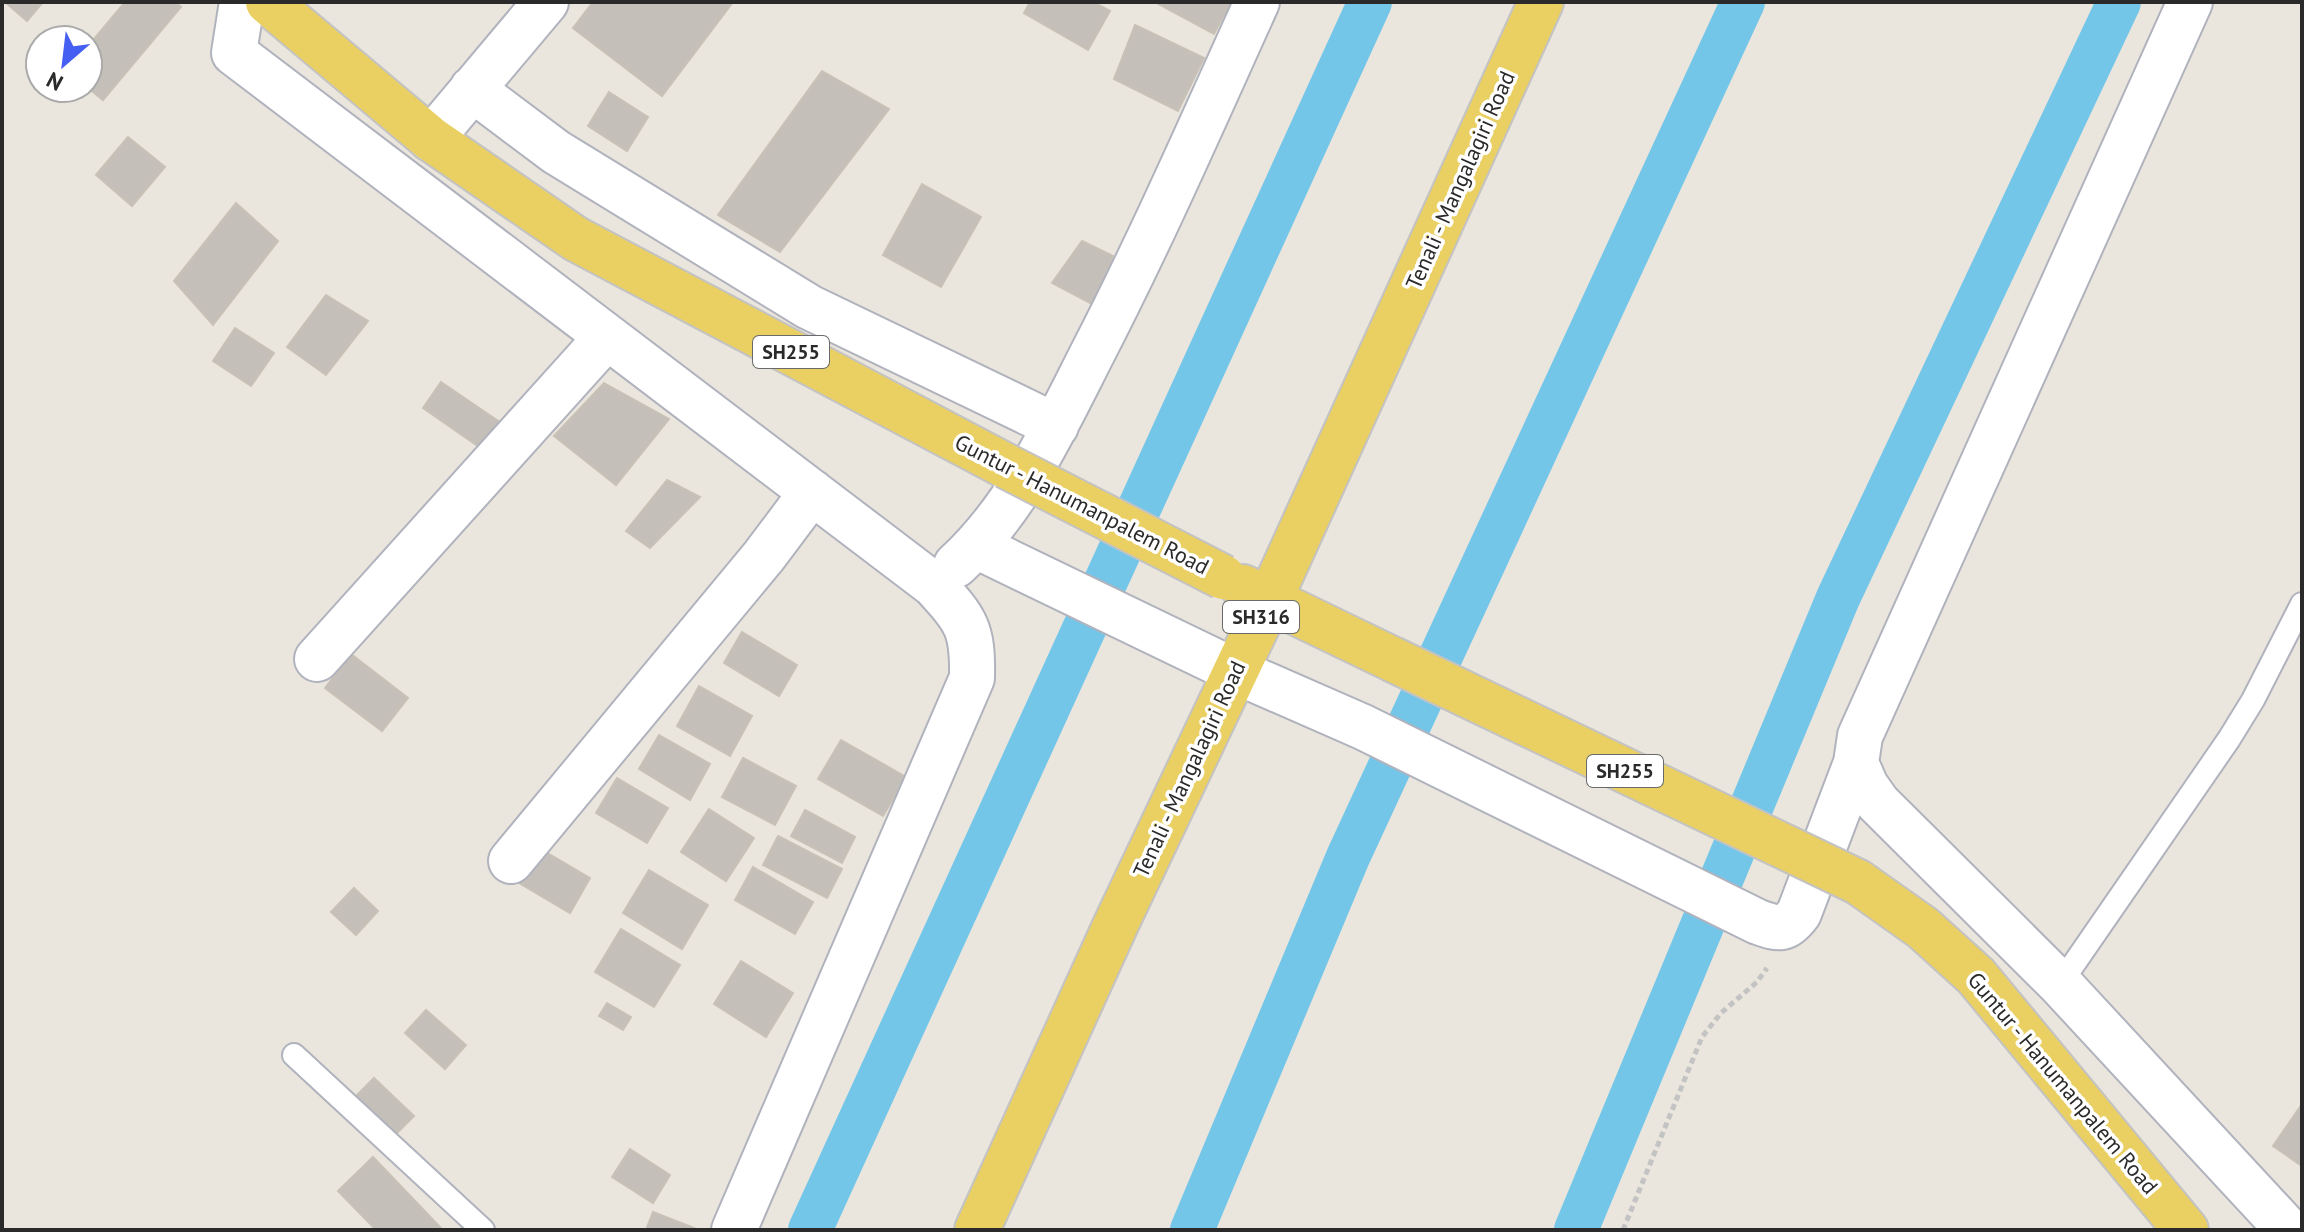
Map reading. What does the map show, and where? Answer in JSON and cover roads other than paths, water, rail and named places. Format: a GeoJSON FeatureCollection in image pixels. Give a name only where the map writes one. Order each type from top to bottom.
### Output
{"type":"FeatureCollection","features":[{"type":"Feature","properties":{"kind":"main road","name":"Guntur - Hanumanpalem Road"},"geometry":{"type":"LineString","coordinates":[[268,2],[431,139],[576,239],[1223,577],[1858,882],[1923,928],[1976,976],[2186,1230]]}},
{"type":"Feature","properties":{"kind":"main road","name":"Tenali - Mangalagiri Road"},"geometry":{"type":"LineString","coordinates":[[977,1230],[1270,599],[1541,2]]}},
{"type":"Feature","properties":{"kind":"street"},"geometry":{"type":"LineString","coordinates":[[242,2],[234,53],[934,585],[958,611],[972,642],[972,678],[734,1230]]}},
{"type":"Feature","properties":{"kind":"street"},"geometry":{"type":"LineString","coordinates":[[431,139],[546,2]]}},
{"type":"Feature","properties":{"kind":"street"},"geometry":{"type":"LineString","coordinates":[[934,585],[976,546],[1006,509],[1056,426],[1148,246],[1257,2]]}},
{"type":"Feature","properties":{"kind":"street"},"geometry":{"type":"LineString","coordinates":[[976,546],[1235,671],[1363,727],[1768,925],[1791,924],[1799,913],[1856,763],[1860,736],[2190,2]]}},
{"type":"Feature","properties":{"kind":"street"},"geometry":{"type":"LineString","coordinates":[[472,89],[556,152],[809,307],[1056,426]]}},
{"type":"Feature","properties":{"kind":"street"},"geometry":{"type":"LineString","coordinates":[[317,659],[606,338]]}},
{"type":"Feature","properties":{"kind":"street"},"geometry":{"type":"LineString","coordinates":[[511,861],[764,556],[812,492]]}},
{"type":"Feature","properties":{"kind":"street"},"geometry":{"type":"LineString","coordinates":[[1856,763],[1878,803],[2060,984],[2288,1230]]}},
{"type":"Feature","properties":{"kind":"lane"},"geometry":{"type":"LineString","coordinates":[[2060,984],[2229,739],[2253,700],[2302,604]]}},
{"type":"Feature","properties":{"kind":"lane"},"geometry":{"type":"LineString","coordinates":[[294,1055],[483,1230]]}},
{"type":"Feature","properties":{"kind":"waterway"},"geometry":{"type":"LineString","coordinates":[[810,1230],[1370,2]]}},
{"type":"Feature","properties":{"kind":"waterway"},"geometry":{"type":"LineString","coordinates":[[1192,1230],[1348,857],[1743,2]]}},
{"type":"Feature","properties":{"kind":"waterway"},"geometry":{"type":"LineString","coordinates":[[1576,1230],[1838,598],[2119,2]]}}]}
